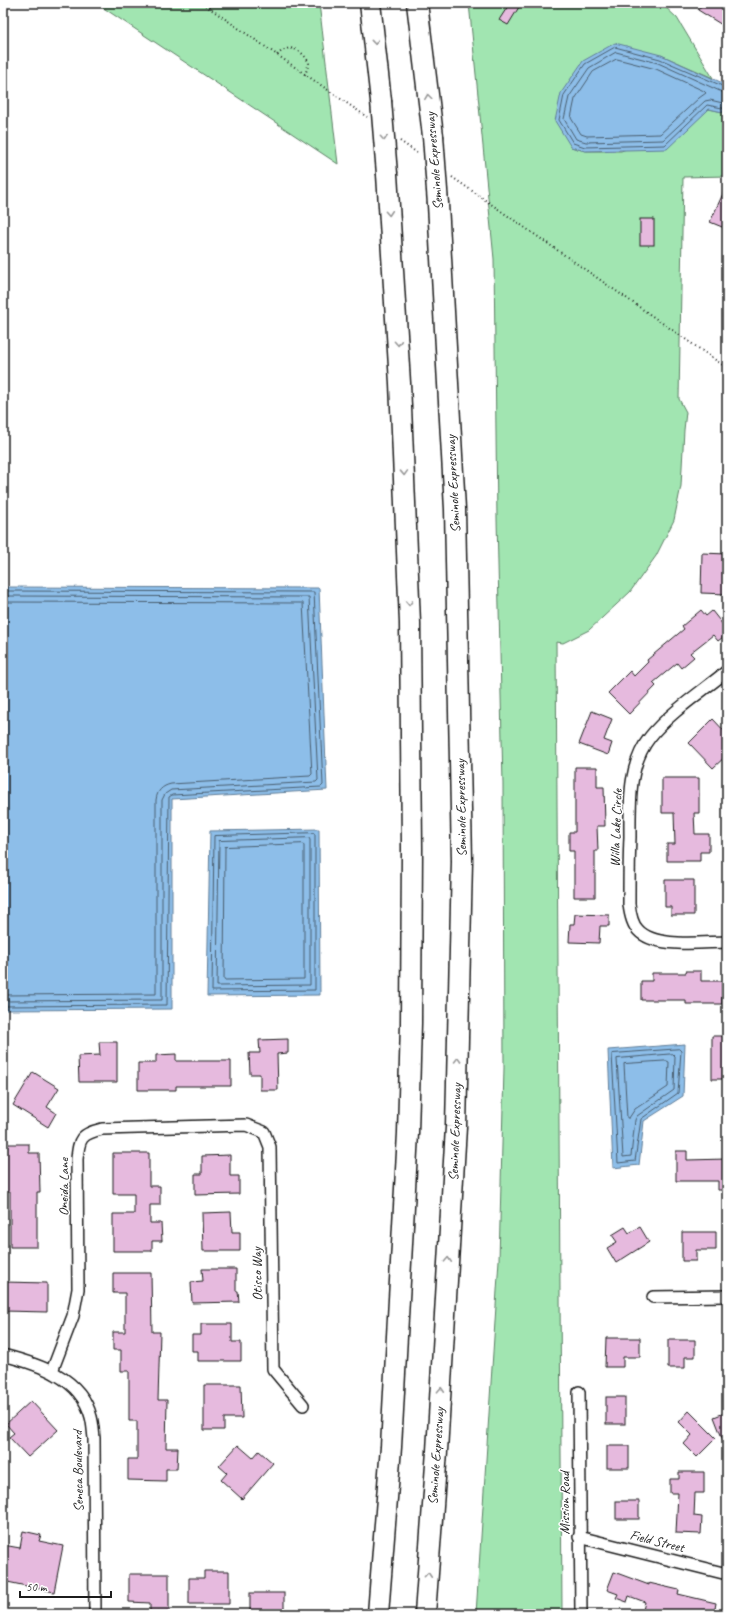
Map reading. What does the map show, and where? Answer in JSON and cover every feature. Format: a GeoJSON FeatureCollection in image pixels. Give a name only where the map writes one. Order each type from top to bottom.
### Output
{"type":"FeatureCollection","features":[{"type":"Feature","properties":{"kind":"highway"},"geometry":{"type":"LineString","coordinates":[[370,3],[381,101],[387,174],[400,383],[410,623],[412,841],[411,1023],[408,1133],[391,1439],[378,1614]]}},
{"type":"Feature","properties":{"kind":"highway","name":"Seminole Expressway"},"geometry":{"type":"LineString","coordinates":[[417,3],[433,136],[455,509],[462,861],[456,1127],[437,1451],[425,1614]]}},
{"type":"Feature","properties":{"kind":"street","name":"Willa Lake Circle"},"geometry":{"type":"LineString","coordinates":[[727,671],[664,721],[641,750],[634,770],[630,798],[628,904],[631,917],[637,930],[647,938],[665,943],[727,942]]}},
{"type":"Feature","properties":{"kind":"street","name":"Oneida Lane"},"geometry":{"type":"LineString","coordinates":[[52,1371],[73,1316],[78,1290],[77,1160],[79,1144],[88,1132],[102,1129],[246,1125],[264,1132]]}},
{"type":"Feature","properties":{"kind":"street","name":"Otisco Way"},"geometry":{"type":"LineString","coordinates":[[264,1132],[270,1147],[273,1369],[303,1405]]}},
{"type":"Feature","properties":{"kind":"street"},"geometry":{"type":"LineString","coordinates":[[653,1296],[727,1296]]}},
{"type":"Feature","properties":{"kind":"street","name":"Seneca Boulevard"},"geometry":{"type":"LineString","coordinates":[[3,1355],[52,1371],[72,1385],[84,1400],[91,1416],[94,1438],[95,1614]]}},
{"type":"Feature","properties":{"kind":"street","name":"Mission Road"},"geometry":{"type":"LineString","coordinates":[[579,1392],[579,1537],[581,1614]]}},
{"type":"Feature","properties":{"kind":"street","name":"Field Street"},"geometry":{"type":"LineString","coordinates":[[579,1537],[727,1574]]}},
{"type":"Feature","properties":{"kind":"path"},"geometry":{"type":"LineString","coordinates":[[202,3],[370,120]]}},
{"type":"Feature","properties":{"kind":"path"},"geometry":{"type":"LineString","coordinates":[[277,55],[289,48],[305,55],[309,63],[305,75]]}},
{"type":"Feature","properties":{"kind":"path"},"geometry":{"type":"LineString","coordinates":[[397,138],[423,156]]}},
{"type":"Feature","properties":{"kind":"path"},"geometry":{"type":"LineString","coordinates":[[449,175],[727,368]]}},
{"type":"Feature","properties":{"kind":"green space"},"geometry":{"type":"Polygon","coordinates":[[[96,3],[319,3],[338,164],[96,3]]]}},
{"type":"Feature","properties":{"kind":"green space"},"geometry":{"type":"Polygon","coordinates":[[[469,3],[661,3],[677,18],[713,78],[661,55],[571,147],[585,151],[621,151],[689,127],[709,109],[727,113],[727,176],[683,177],[679,399],[686,412],[681,486],[674,520],[656,556],[630,592],[589,630],[563,643],[556,642],[562,1614],[476,1614],[499,1260],[504,1068],[503,784],[497,519],[494,259],[469,3]]]}},
{"type":"Feature","properties":{"kind":"water"},"geometry":{"type":"Polygon","coordinates":[[[615,43],[661,55],[727,85],[727,113],[709,109],[667,149],[585,151],[571,147],[555,121],[561,93],[583,61],[615,43]]]}},
{"type":"Feature","properties":{"kind":"water"},"geometry":{"type":"Polygon","coordinates":[[[3,587],[319,588],[327,790],[172,799],[172,1009],[3,1010],[3,587]]]}},
{"type":"Feature","properties":{"kind":"water"},"geometry":{"type":"Polygon","coordinates":[[[319,829],[320,995],[207,996],[210,831],[319,829]]]}},
{"type":"Feature","properties":{"kind":"water"},"geometry":{"type":"Polygon","coordinates":[[[685,1044],[683,1096],[644,1121],[639,1165],[613,1168],[608,1050],[685,1044]]]}},
{"type":"Feature","properties":{"kind":"building"},"geometry":{"type":"Polygon","coordinates":[[[510,3],[513,3],[519,7],[508,25],[499,20],[510,3]]]}},
{"type":"Feature","properties":{"kind":"building"},"geometry":{"type":"Polygon","coordinates":[[[703,3],[727,3],[727,28],[698,10],[703,3]]]}},
{"type":"Feature","properties":{"kind":"building"},"geometry":{"type":"Polygon","coordinates":[[[727,185],[727,229],[710,222],[727,185]]]}},
{"type":"Feature","properties":{"kind":"building"},"geometry":{"type":"Polygon","coordinates":[[[640,219],[654,219],[654,245],[640,245],[640,219]]]}},
{"type":"Feature","properties":{"kind":"building"},"geometry":{"type":"Polygon","coordinates":[[[702,553],[727,554],[727,594],[701,593],[702,553]]]}},
{"type":"Feature","properties":{"kind":"building"},"geometry":{"type":"Polygon","coordinates":[[[701,610],[706,616],[712,611],[727,630],[727,634],[718,641],[713,635],[690,653],[694,657],[681,668],[677,663],[653,683],[656,686],[629,714],[608,693],[630,671],[634,676],[648,662],[647,660],[684,629],[682,626],[701,610]]]}},
{"type":"Feature","properties":{"kind":"building"},"geometry":{"type":"Polygon","coordinates":[[[592,711],[612,719],[604,740],[612,743],[608,755],[579,744],[592,711]]]}},
{"type":"Feature","properties":{"kind":"building"},"geometry":{"type":"Polygon","coordinates":[[[713,719],[727,734],[727,755],[713,768],[689,743],[713,719]]]}},
{"type":"Feature","properties":{"kind":"building"},"geometry":{"type":"Polygon","coordinates":[[[575,767],[597,767],[597,787],[604,787],[605,826],[597,826],[598,851],[595,851],[595,897],[574,897],[574,851],[569,851],[569,832],[575,832],[575,767]]]}},
{"type":"Feature","properties":{"kind":"building"},"geometry":{"type":"Polygon","coordinates":[[[662,778],[699,778],[699,813],[694,813],[695,834],[709,834],[709,852],[700,852],[700,861],[667,861],[667,844],[675,844],[674,813],[662,813],[662,778]]]}},
{"type":"Feature","properties":{"kind":"building"},"geometry":{"type":"Polygon","coordinates":[[[665,880],[694,880],[694,915],[671,915],[671,907],[665,907],[665,880]]]}},
{"type":"Feature","properties":{"kind":"building"},"geometry":{"type":"Polygon","coordinates":[[[575,914],[609,915],[609,926],[600,926],[599,943],[569,942],[570,924],[574,924],[575,914]]]}},
{"type":"Feature","properties":{"kind":"building"},"geometry":{"type":"Polygon","coordinates":[[[686,971],[701,971],[701,981],[722,981],[722,1004],[686,1004],[686,1000],[641,1000],[641,981],[652,981],[652,973],[686,973],[686,971]]]}},
{"type":"Feature","properties":{"kind":"building"},"geometry":{"type":"Polygon","coordinates":[[[712,1036],[727,1036],[727,1069],[723,1069],[723,1079],[712,1079],[712,1036]]]}},
{"type":"Feature","properties":{"kind":"building"},"geometry":{"type":"Polygon","coordinates":[[[288,1039],[288,1053],[277,1054],[278,1090],[260,1090],[260,1074],[250,1074],[249,1053],[260,1053],[259,1040],[288,1039]]]}},
{"type":"Feature","properties":{"kind":"building"},"geometry":{"type":"Polygon","coordinates":[[[99,1042],[117,1042],[117,1082],[79,1082],[78,1056],[100,1055],[99,1042]]]}},
{"type":"Feature","properties":{"kind":"building"},"geometry":{"type":"Polygon","coordinates":[[[176,1054],[176,1061],[231,1061],[231,1086],[176,1086],[176,1090],[138,1090],[138,1063],[156,1063],[156,1055],[176,1054]]]}},
{"type":"Feature","properties":{"kind":"building"},"geometry":{"type":"Polygon","coordinates":[[[33,1072],[59,1088],[47,1107],[56,1113],[48,1127],[13,1105],[33,1072]]]}},
{"type":"Feature","properties":{"kind":"building"},"geometry":{"type":"Polygon","coordinates":[[[5,1144],[29,1144],[29,1153],[39,1153],[40,1192],[37,1192],[37,1247],[10,1247],[10,1192],[5,1192],[5,1144]]]}},
{"type":"Feature","properties":{"kind":"building"},"geometry":{"type":"Polygon","coordinates":[[[676,1151],[687,1151],[687,1160],[727,1159],[727,1190],[718,1190],[718,1181],[676,1181],[676,1151]]]}},
{"type":"Feature","properties":{"kind":"building"},"geometry":{"type":"Polygon","coordinates":[[[113,1153],[149,1153],[149,1186],[160,1186],[160,1205],[150,1205],[150,1223],[161,1223],[162,1241],[152,1241],[152,1251],[113,1251],[113,1214],[134,1214],[134,1194],[113,1194],[113,1153]]]}},
{"type":"Feature","properties":{"kind":"building"},"geometry":{"type":"Polygon","coordinates":[[[230,1155],[230,1176],[239,1176],[239,1194],[195,1195],[195,1174],[202,1174],[202,1156],[230,1155]]]}},
{"type":"Feature","properties":{"kind":"building"},"geometry":{"type":"Polygon","coordinates":[[[231,1212],[232,1232],[240,1232],[240,1251],[203,1251],[202,1213],[231,1212]]]}},
{"type":"Feature","properties":{"kind":"building"},"geometry":{"type":"Polygon","coordinates":[[[625,1227],[629,1233],[640,1227],[649,1242],[616,1263],[607,1248],[617,1242],[612,1235],[625,1227]]]}},
{"type":"Feature","properties":{"kind":"building"},"geometry":{"type":"Polygon","coordinates":[[[682,1232],[716,1232],[716,1250],[696,1250],[696,1261],[682,1261],[682,1232]]]}},
{"type":"Feature","properties":{"kind":"building"},"geometry":{"type":"Polygon","coordinates":[[[202,1269],[236,1269],[236,1291],[238,1291],[239,1302],[192,1303],[191,1282],[203,1281],[202,1269]]]}},
{"type":"Feature","properties":{"kind":"building"},"geometry":{"type":"Polygon","coordinates":[[[113,1273],[151,1273],[152,1332],[160,1332],[158,1400],[167,1400],[166,1448],[178,1448],[177,1469],[166,1469],[166,1481],[128,1480],[128,1459],[137,1459],[137,1421],[129,1421],[129,1371],[121,1371],[121,1350],[113,1350],[113,1332],[125,1332],[125,1293],[113,1293],[113,1273]]]}},
{"type":"Feature","properties":{"kind":"building"},"geometry":{"type":"Polygon","coordinates":[[[4,1282],[47,1283],[47,1312],[4,1311],[4,1282]]]}},
{"type":"Feature","properties":{"kind":"building"},"geometry":{"type":"Polygon","coordinates":[[[201,1324],[232,1324],[232,1342],[241,1342],[241,1361],[198,1361],[198,1351],[192,1351],[192,1335],[201,1335],[201,1324]]]}},
{"type":"Feature","properties":{"kind":"building"},"geometry":{"type":"Polygon","coordinates":[[[606,1338],[640,1338],[640,1357],[623,1357],[623,1367],[605,1367],[606,1338]]]}},
{"type":"Feature","properties":{"kind":"building"},"geometry":{"type":"Polygon","coordinates":[[[668,1340],[695,1340],[695,1357],[685,1357],[685,1368],[668,1368],[668,1340]]]}},
{"type":"Feature","properties":{"kind":"building"},"geometry":{"type":"Polygon","coordinates":[[[204,1385],[241,1385],[242,1418],[224,1418],[224,1430],[204,1430],[204,1385]]]}},
{"type":"Feature","properties":{"kind":"building"},"geometry":{"type":"Polygon","coordinates":[[[606,1397],[625,1397],[625,1424],[606,1424],[606,1397]]]}},
{"type":"Feature","properties":{"kind":"building"},"geometry":{"type":"Polygon","coordinates":[[[31,1401],[58,1430],[28,1457],[9,1437],[14,1433],[6,1424],[31,1401]]]}},
{"type":"Feature","properties":{"kind":"building"},"geometry":{"type":"Polygon","coordinates":[[[689,1411],[716,1438],[697,1457],[684,1444],[692,1435],[679,1422],[689,1411]]]}},
{"type":"Feature","properties":{"kind":"building"},"geometry":{"type":"Polygon","coordinates":[[[727,1412],[727,1448],[726,1448],[714,1417],[727,1412]]]}},
{"type":"Feature","properties":{"kind":"building"},"geometry":{"type":"Polygon","coordinates":[[[238,1445],[253,1458],[259,1451],[273,1463],[242,1499],[221,1480],[227,1473],[219,1466],[238,1445]]]}},
{"type":"Feature","properties":{"kind":"building"},"geometry":{"type":"Polygon","coordinates":[[[607,1446],[629,1446],[629,1468],[607,1468],[607,1446]]]}},
{"type":"Feature","properties":{"kind":"building"},"geometry":{"type":"Polygon","coordinates":[[[679,1472],[704,1472],[704,1493],[695,1493],[694,1516],[702,1517],[701,1534],[676,1533],[678,1493],[670,1493],[670,1479],[679,1479],[679,1472]]]}},
{"type":"Feature","properties":{"kind":"building"},"geometry":{"type":"Polygon","coordinates":[[[616,1501],[639,1501],[639,1519],[616,1519],[616,1501]]]}},
{"type":"Feature","properties":{"kind":"building"},"geometry":{"type":"Polygon","coordinates":[[[23,1531],[41,1535],[39,1541],[63,1546],[54,1592],[3,1581],[3,1545],[20,1548],[23,1531]]]}},
{"type":"Feature","properties":{"kind":"building"},"geometry":{"type":"Polygon","coordinates":[[[204,1571],[229,1571],[229,1604],[189,1604],[189,1578],[204,1578],[204,1571]]]}},
{"type":"Feature","properties":{"kind":"building"},"geometry":{"type":"Polygon","coordinates":[[[614,1572],[649,1585],[649,1583],[679,1590],[678,1594],[716,1603],[714,1614],[660,1614],[643,1610],[645,1602],[629,1596],[627,1602],[616,1598],[618,1594],[607,1590],[614,1572]]]}},
{"type":"Feature","properties":{"kind":"building"},"geometry":{"type":"Polygon","coordinates":[[[129,1574],[169,1574],[169,1612],[150,1612],[150,1603],[129,1602],[129,1574]]]}},
{"type":"Feature","properties":{"kind":"building"},"geometry":{"type":"Polygon","coordinates":[[[250,1593],[284,1593],[284,1614],[250,1614],[250,1593]]]}}]}
